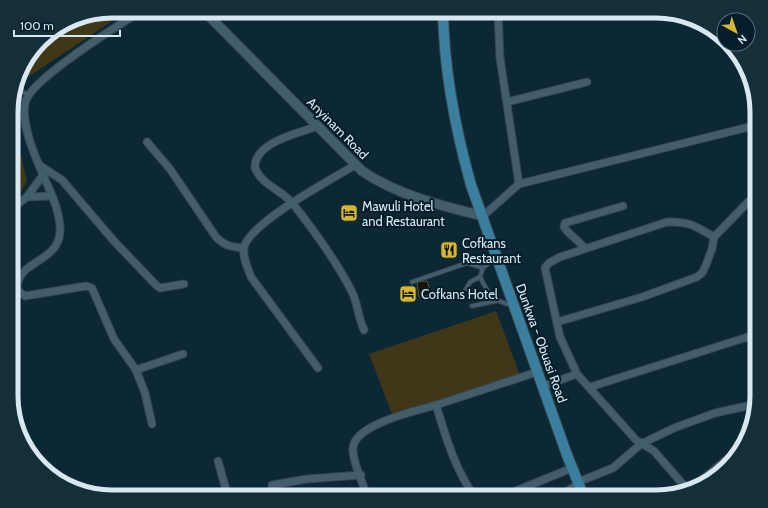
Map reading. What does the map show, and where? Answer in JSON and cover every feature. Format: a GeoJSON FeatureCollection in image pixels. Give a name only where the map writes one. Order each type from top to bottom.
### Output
{"type":"FeatureCollection","features":[{"type":"Feature","properties":{"kind":"main road","name":"Dunkwa - Obuasi Road"},"geometry":{"type":"LineString","coordinates":[[443,18],[446,64],[454,122],[471,185],[537,372],[581,490]]}},
{"type":"Feature","properties":{"kind":"street"},"geometry":{"type":"LineString","coordinates":[[18,282],[26,270],[52,252],[58,244],[60,227],[52,196],[39,165],[27,128],[25,106],[30,95],[41,82],[65,62],[131,18]]}},
{"type":"Feature","properties":{"kind":"street","name":"Anyinam Road"},"geometry":{"type":"LineString","coordinates":[[211,18],[355,165],[370,176],[416,197],[483,216]]}},
{"type":"Feature","properties":{"kind":"street"},"geometry":{"type":"LineString","coordinates":[[498,18],[500,58],[519,184]]}},
{"type":"Feature","properties":{"kind":"street"},"geometry":{"type":"LineString","coordinates":[[507,102],[587,82]]}},
{"type":"Feature","properties":{"kind":"street"},"geometry":{"type":"LineString","coordinates":[[318,126],[269,144],[255,159],[255,168],[260,177],[293,203],[348,285],[356,301],[358,316],[364,330]]}},
{"type":"Feature","properties":{"kind":"street"},"geometry":{"type":"LineString","coordinates":[[483,216],[519,184],[750,127]]}},
{"type":"Feature","properties":{"kind":"street"},"geometry":{"type":"LineString","coordinates":[[147,142],[170,169],[216,237],[224,245],[244,248]]}},
{"type":"Feature","properties":{"kind":"street"},"geometry":{"type":"LineString","coordinates":[[39,165],[62,180],[113,240],[155,284],[160,288],[184,284]]}},
{"type":"Feature","properties":{"kind":"street"},"geometry":{"type":"LineString","coordinates":[[318,368],[251,277],[245,262],[244,248],[252,234],[261,225],[293,203],[355,165]]}},
{"type":"Feature","properties":{"kind":"street"},"geometry":{"type":"LineString","coordinates":[[18,204],[27,197],[43,175]]}},
{"type":"Feature","properties":{"kind":"street"},"geometry":{"type":"LineString","coordinates":[[27,197],[52,196]]}},
{"type":"Feature","properties":{"kind":"street"},"geometry":{"type":"LineString","coordinates":[[557,322],[642,297],[697,277],[702,273],[706,265],[712,249],[714,237],[750,200]]}},
{"type":"Feature","properties":{"kind":"street"},"geometry":{"type":"LineString","coordinates":[[585,248],[567,231],[564,227],[565,223],[623,206]]}},
{"type":"Feature","properties":{"kind":"street"},"geometry":{"type":"LineString","coordinates":[[684,486],[654,451],[641,444],[577,374],[560,337],[545,268],[554,260],[585,248],[667,222],[688,223],[714,237]]}},
{"type":"Feature","properties":{"kind":"street"},"geometry":{"type":"LineString","coordinates":[[18,290],[23,295],[29,296],[86,286],[92,288],[114,339],[136,370],[145,393],[152,424]]}},
{"type":"Feature","properties":{"kind":"street"},"geometry":{"type":"LineString","coordinates":[[590,388],[750,336]]}},
{"type":"Feature","properties":{"kind":"street"},"geometry":{"type":"LineString","coordinates":[[136,370],[183,354]]}},
{"type":"Feature","properties":{"kind":"street"},"geometry":{"type":"LineString","coordinates":[[365,490],[353,451],[358,436],[369,428],[537,372]]}},
{"type":"Feature","properties":{"kind":"street"},"geometry":{"type":"LineString","coordinates":[[543,386],[577,374]]}},
{"type":"Feature","properties":{"kind":"street"},"geometry":{"type":"LineString","coordinates":[[436,405],[452,454],[471,490]]}},
{"type":"Feature","properties":{"kind":"street"},"geometry":{"type":"LineString","coordinates":[[578,482],[616,466],[641,444],[674,428],[708,416],[749,406]]}},
{"type":"Feature","properties":{"kind":"street"},"geometry":{"type":"LineString","coordinates":[[218,461],[227,490]]}},
{"type":"Feature","properties":{"kind":"street"},"geometry":{"type":"LineString","coordinates":[[518,490],[572,468]]}},
{"type":"Feature","properties":{"kind":"street"},"geometry":{"type":"LineString","coordinates":[[272,485],[307,479],[361,475]]}},
{"type":"Feature","properties":{"kind":"lane"},"geometry":{"type":"LineString","coordinates":[[21,91],[30,95]]}},
{"type":"Feature","properties":{"kind":"lane"},"geometry":{"type":"LineString","coordinates":[[466,289],[470,282],[480,277],[483,268],[497,256]]}},
{"type":"Feature","properties":{"kind":"lane"},"geometry":{"type":"LineString","coordinates":[[412,282],[467,263],[483,268]]}},
{"type":"Feature","properties":{"kind":"lane"},"geometry":{"type":"LineString","coordinates":[[480,277],[490,296],[496,301]]}},
{"type":"Feature","properties":{"kind":"lane"},"geometry":{"type":"LineString","coordinates":[[472,306],[496,301],[514,305]]}},
{"type":"Feature","properties":{"kind":"lane"},"geometry":{"type":"LineString","coordinates":[[566,490],[578,482]]}},
{"type":"Feature","properties":{"kind":"shaded area"},"geometry":{"type":"Polygon","coordinates":[[[116,18],[25,79],[23,82],[38,55],[50,41],[65,31],[88,21],[116,18]]]}},
{"type":"Feature","properties":{"kind":"shaded area"},"geometry":{"type":"Polygon","coordinates":[[[18,143],[27,181],[18,195],[18,143]]]}},
{"type":"Feature","properties":{"kind":"shaded area"},"geometry":{"type":"Polygon","coordinates":[[[427,281],[431,294],[419,297],[417,282],[427,281]]]}},
{"type":"Feature","properties":{"kind":"shaded area"},"geometry":{"type":"Polygon","coordinates":[[[496,311],[520,375],[394,419],[369,354],[496,311]]]}},
{"type":"Feature","properties":{"kind":"place","name":"Mawuli Hotel and Restaurant"},"geometry":{"type":"Point","coordinates":[349,213]}},
{"type":"Feature","properties":{"kind":"place","name":"Cofkans Restaurant"},"geometry":{"type":"Point","coordinates":[449,250]}},
{"type":"Feature","properties":{"kind":"place","name":"Cofkans Hotel"},"geometry":{"type":"Point","coordinates":[408,294]}}]}
